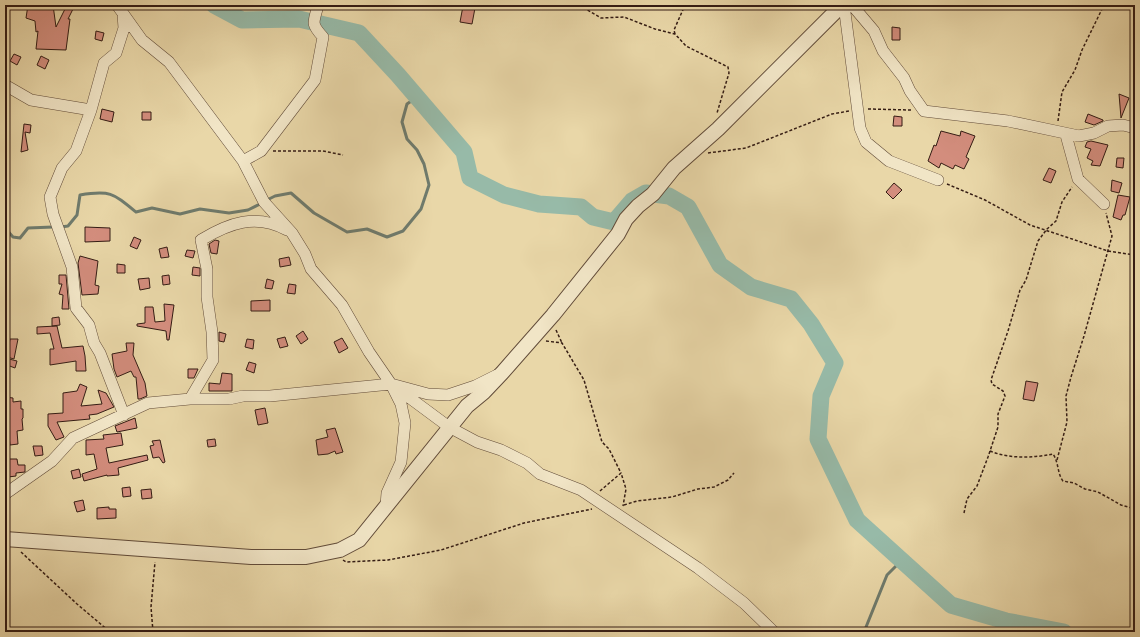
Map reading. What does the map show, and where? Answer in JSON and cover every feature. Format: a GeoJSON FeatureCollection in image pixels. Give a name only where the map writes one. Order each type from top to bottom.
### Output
{"type":"FeatureCollection","features":[{"type":"Feature","properties":{"kind":"street"},"geometry":{"type":"LineString","coordinates":[[243,161],[261,151],[315,80],[322,37],[313,27],[313,22],[318,6],[320,5]]}},
{"type":"Feature","properties":{"kind":"street"},"geometry":{"type":"LineString","coordinates":[[843,5],[860,128],[866,142],[889,161],[938,180]]}},
{"type":"Feature","properties":{"kind":"street"},"geometry":{"type":"LineString","coordinates":[[6,538],[251,557],[306,556],[330,553],[340,550],[359,540],[467,406],[484,392],[531,339],[618,234],[626,220],[638,206],[653,194],[674,168],[718,128],[843,5]]}},
{"type":"Feature","properties":{"kind":"street"},"geometry":{"type":"LineString","coordinates":[[852,5],[874,31],[884,51],[904,78],[910,91],[924,111],[1008,122],[1079,136],[1094,133],[1108,126],[1135,128]]}},
{"type":"Feature","properties":{"kind":"street"},"geometry":{"type":"LineString","coordinates":[[120,9],[124,28],[116,53],[104,63],[91,110],[76,151],[62,168],[50,197],[53,214],[64,250],[72,267],[76,308],[89,325],[94,343],[100,353],[124,415]]}},
{"type":"Feature","properties":{"kind":"street"},"geometry":{"type":"LineString","coordinates":[[120,9],[142,40],[169,62],[243,161],[264,202],[292,233],[305,254],[311,269],[342,305],[369,352],[391,384],[402,404],[405,423],[401,462],[386,493],[386,506]]}},
{"type":"Feature","properties":{"kind":"street"},"geometry":{"type":"LineString","coordinates":[[5,85],[31,100],[91,110]]}},
{"type":"Feature","properties":{"kind":"street"},"geometry":{"type":"LineString","coordinates":[[1063,134],[1078,179],[1104,204]]}},
{"type":"Feature","properties":{"kind":"street"},"geometry":{"type":"LineString","coordinates":[[190,399],[212,360],[212,332],[207,297],[208,269],[201,240],[220,228],[243,221],[276,224],[292,233]]}},
{"type":"Feature","properties":{"kind":"street"},"geometry":{"type":"LineString","coordinates":[[5,494],[52,461],[73,438],[148,403],[190,399],[229,400],[243,396],[270,396],[391,384],[428,394],[448,395],[475,386],[502,373]]}},
{"type":"Feature","properties":{"kind":"street"},"geometry":{"type":"LineString","coordinates":[[391,384],[449,428],[477,442],[501,450],[527,463],[540,474],[581,490],[698,568],[738,598],[774,632]]}},
{"type":"Feature","properties":{"kind":"path"},"geometry":{"type":"LineString","coordinates":[[579,5],[601,18],[624,17],[655,30],[675,34],[686,46],[728,67],[729,73],[718,108],[718,128]]}},
{"type":"Feature","properties":{"kind":"path"},"geometry":{"type":"LineString","coordinates":[[675,34],[674,30],[685,5]]}},
{"type":"Feature","properties":{"kind":"path"},"geometry":{"type":"LineString","coordinates":[[1063,134],[1058,116],[1062,92],[1075,70],[1082,50],[1104,5]]}},
{"type":"Feature","properties":{"kind":"path"},"geometry":{"type":"LineString","coordinates":[[690,155],[746,148],[832,114],[858,110],[924,111]]}},
{"type":"Feature","properties":{"kind":"path"},"geometry":{"type":"LineString","coordinates":[[261,151],[323,151],[343,156]]}},
{"type":"Feature","properties":{"kind":"path"},"geometry":{"type":"LineString","coordinates":[[964,513],[967,499],[977,486],[998,427],[998,414],[1005,396],[1003,391],[992,384],[991,380],[1020,290],[1026,280],[1038,241],[1046,229],[1056,221],[1062,202],[1078,179]]}},
{"type":"Feature","properties":{"kind":"path"},"geometry":{"type":"LineString","coordinates":[[938,180],[985,200],[1030,225],[1108,250],[1135,255]]}},
{"type":"Feature","properties":{"kind":"path"},"geometry":{"type":"LineString","coordinates":[[1057,460],[1067,422],[1066,396],[1112,236],[1104,204]]}},
{"type":"Feature","properties":{"kind":"path"},"geometry":{"type":"LineString","coordinates":[[531,339],[562,342],[584,380],[602,442],[609,449],[621,473],[626,489],[623,506]]}},
{"type":"Feature","properties":{"kind":"path"},"geometry":{"type":"LineString","coordinates":[[990,451],[998,455],[1016,457],[1053,454],[1057,460],[1060,477],[1063,481],[1074,483],[1085,489],[1098,492],[1121,505],[1135,510]]}},
{"type":"Feature","properties":{"kind":"path"},"geometry":{"type":"LineString","coordinates":[[593,498],[606,484],[621,473]]}},
{"type":"Feature","properties":{"kind":"path"},"geometry":{"type":"LineString","coordinates":[[330,553],[346,562],[388,560],[441,550],[524,523],[596,508],[609,509],[637,501],[672,496],[698,489],[714,487],[728,480],[734,473]]}},
{"type":"Feature","properties":{"kind":"path"},"geometry":{"type":"LineString","coordinates":[[6,538],[110,632]]}},
{"type":"Feature","properties":{"kind":"path"},"geometry":{"type":"LineString","coordinates":[[153,632],[151,607],[156,550]]}},
{"type":"Feature","properties":{"kind":"building"},"geometry":{"type":"Polygon","coordinates":[[[28,5],[53,5],[56,27],[67,5],[75,5],[68,19],[70,19],[66,50],[36,49],[38,31],[36,32],[35,21],[26,18],[28,5]]]}},
{"type":"Feature","properties":{"kind":"building"},"geometry":{"type":"Polygon","coordinates":[[[463,6],[475,8],[472,24],[460,22],[463,6]]]}},
{"type":"Feature","properties":{"kind":"building"},"geometry":{"type":"Polygon","coordinates":[[[892,27],[900,28],[900,40],[892,40],[892,27]]]}},
{"type":"Feature","properties":{"kind":"building"},"geometry":{"type":"Polygon","coordinates":[[[96,31],[104,33],[102,41],[95,39],[96,31]]]}},
{"type":"Feature","properties":{"kind":"building"},"geometry":{"type":"Polygon","coordinates":[[[14,54],[21,57],[17,65],[10,61],[14,54]]]}},
{"type":"Feature","properties":{"kind":"building"},"geometry":{"type":"Polygon","coordinates":[[[41,56],[49,60],[45,69],[37,65],[41,56]]]}},
{"type":"Feature","properties":{"kind":"building"},"geometry":{"type":"Polygon","coordinates":[[[1119,94],[1129,98],[1121,118],[1119,94]]]}},
{"type":"Feature","properties":{"kind":"building"},"geometry":{"type":"Polygon","coordinates":[[[102,109],[114,112],[112,122],[100,119],[102,109]]]}},
{"type":"Feature","properties":{"kind":"building"},"geometry":{"type":"Polygon","coordinates":[[[142,112],[151,112],[151,120],[142,120],[142,112]]]}},
{"type":"Feature","properties":{"kind":"building"},"geometry":{"type":"Polygon","coordinates":[[[1088,114],[1103,121],[1094,125],[1085,122],[1088,114]]]}},
{"type":"Feature","properties":{"kind":"building"},"geometry":{"type":"Polygon","coordinates":[[[894,116],[902,117],[902,126],[893,126],[894,116]]]}},
{"type":"Feature","properties":{"kind":"building"},"geometry":{"type":"Polygon","coordinates":[[[24,124],[31,125],[30,133],[25,132],[28,150],[21,152],[24,124]]]}},
{"type":"Feature","properties":{"kind":"building"},"geometry":{"type":"Polygon","coordinates":[[[941,131],[960,136],[961,131],[975,136],[966,157],[969,159],[964,169],[955,165],[953,169],[941,163],[939,168],[928,161],[934,145],[936,146],[941,131]]]}},
{"type":"Feature","properties":{"kind":"building"},"geometry":{"type":"Polygon","coordinates":[[[1091,141],[1108,145],[1100,166],[1091,165],[1093,161],[1087,158],[1091,149],[1085,147],[1087,142],[1091,141]]]}},
{"type":"Feature","properties":{"kind":"building"},"geometry":{"type":"Polygon","coordinates":[[[1117,158],[1124,158],[1123,168],[1116,167],[1117,158]]]}},
{"type":"Feature","properties":{"kind":"building"},"geometry":{"type":"Polygon","coordinates":[[[1049,168],[1056,171],[1051,183],[1043,180],[1049,168]]]}},
{"type":"Feature","properties":{"kind":"building"},"geometry":{"type":"Polygon","coordinates":[[[1112,180],[1122,183],[1119,193],[1111,191],[1112,180]]]}},
{"type":"Feature","properties":{"kind":"building"},"geometry":{"type":"Polygon","coordinates":[[[894,183],[902,190],[893,199],[886,192],[894,183]]]}},
{"type":"Feature","properties":{"kind":"building"},"geometry":{"type":"Polygon","coordinates":[[[1118,195],[1130,197],[1125,215],[1123,215],[1121,220],[1113,217],[1118,195]]]}},
{"type":"Feature","properties":{"kind":"building"},"geometry":{"type":"Polygon","coordinates":[[[85,227],[110,228],[110,241],[85,242],[85,227]]]}},
{"type":"Feature","properties":{"kind":"building"},"geometry":{"type":"Polygon","coordinates":[[[134,237],[141,240],[137,249],[130,246],[134,237]]]}},
{"type":"Feature","properties":{"kind":"building"},"geometry":{"type":"Polygon","coordinates":[[[215,240],[219,241],[217,254],[211,253],[209,244],[215,240]]]}},
{"type":"Feature","properties":{"kind":"building"},"geometry":{"type":"Polygon","coordinates":[[[167,247],[169,257],[161,258],[159,249],[167,247]]]}},
{"type":"Feature","properties":{"kind":"building"},"geometry":{"type":"Polygon","coordinates":[[[187,250],[195,251],[193,258],[185,256],[187,250]]]}},
{"type":"Feature","properties":{"kind":"building"},"geometry":{"type":"Polygon","coordinates":[[[80,256],[98,261],[95,285],[99,286],[98,294],[82,295],[78,263],[80,256]]]}},
{"type":"Feature","properties":{"kind":"building"},"geometry":{"type":"Polygon","coordinates":[[[289,257],[291,265],[280,267],[279,259],[289,257]]]}},
{"type":"Feature","properties":{"kind":"building"},"geometry":{"type":"Polygon","coordinates":[[[117,264],[125,265],[125,273],[117,273],[117,264]]]}},
{"type":"Feature","properties":{"kind":"building"},"geometry":{"type":"Polygon","coordinates":[[[193,267],[200,268],[200,276],[192,275],[193,267]]]}},
{"type":"Feature","properties":{"kind":"building"},"geometry":{"type":"Polygon","coordinates":[[[59,275],[66,275],[69,309],[62,309],[63,295],[59,294],[62,284],[59,284],[59,275]]]}},
{"type":"Feature","properties":{"kind":"building"},"geometry":{"type":"Polygon","coordinates":[[[169,275],[170,284],[163,285],[162,276],[169,275]]]}},
{"type":"Feature","properties":{"kind":"building"},"geometry":{"type":"Polygon","coordinates":[[[149,278],[150,288],[140,290],[138,279],[149,278]]]}},
{"type":"Feature","properties":{"kind":"building"},"geometry":{"type":"Polygon","coordinates":[[[267,279],[274,281],[272,289],[265,288],[267,279]]]}},
{"type":"Feature","properties":{"kind":"building"},"geometry":{"type":"Polygon","coordinates":[[[289,284],[296,285],[295,294],[287,293],[289,284]]]}},
{"type":"Feature","properties":{"kind":"building"},"geometry":{"type":"Polygon","coordinates":[[[270,300],[270,311],[251,311],[251,301],[270,300]]]}},
{"type":"Feature","properties":{"kind":"building"},"geometry":{"type":"Polygon","coordinates":[[[164,304],[174,305],[169,340],[167,340],[166,331],[137,326],[137,324],[145,323],[145,307],[153,307],[155,322],[165,321],[164,304]]]}},
{"type":"Feature","properties":{"kind":"building"},"geometry":{"type":"Polygon","coordinates":[[[59,317],[60,325],[52,326],[52,318],[59,317]]]}},
{"type":"Feature","properties":{"kind":"building"},"geometry":{"type":"Polygon","coordinates":[[[57,326],[62,348],[83,346],[86,371],[76,371],[76,361],[50,365],[50,349],[54,349],[50,333],[37,334],[37,327],[57,326]]]}},
{"type":"Feature","properties":{"kind":"building"},"geometry":{"type":"Polygon","coordinates":[[[303,331],[308,339],[301,344],[296,336],[303,331]]]}},
{"type":"Feature","properties":{"kind":"building"},"geometry":{"type":"Polygon","coordinates":[[[219,332],[226,334],[224,342],[219,341],[219,332]]]}},
{"type":"Feature","properties":{"kind":"building"},"geometry":{"type":"Polygon","coordinates":[[[285,337],[288,346],[280,348],[277,339],[285,337]]]}},
{"type":"Feature","properties":{"kind":"building"},"geometry":{"type":"Polygon","coordinates":[[[342,338],[348,348],[339,353],[334,342],[342,338]]]}},
{"type":"Feature","properties":{"kind":"building"},"geometry":{"type":"Polygon","coordinates":[[[10,339],[18,339],[14,359],[7,357],[10,339]]]}},
{"type":"Feature","properties":{"kind":"building"},"geometry":{"type":"Polygon","coordinates":[[[247,339],[254,340],[253,349],[245,347],[247,339]]]}},
{"type":"Feature","properties":{"kind":"building"},"geometry":{"type":"Polygon","coordinates":[[[126,343],[134,343],[133,355],[145,383],[147,396],[140,399],[138,399],[136,377],[134,377],[131,371],[117,377],[114,369],[112,354],[127,351],[126,343]]]}},
{"type":"Feature","properties":{"kind":"building"},"geometry":{"type":"Polygon","coordinates":[[[9,359],[17,361],[15,368],[7,365],[9,359]]]}},
{"type":"Feature","properties":{"kind":"building"},"geometry":{"type":"Polygon","coordinates":[[[249,362],[256,364],[254,373],[246,370],[249,362]]]}},
{"type":"Feature","properties":{"kind":"building"},"geometry":{"type":"Polygon","coordinates":[[[188,369],[198,369],[194,378],[188,378],[188,369]]]}},
{"type":"Feature","properties":{"kind":"building"},"geometry":{"type":"Polygon","coordinates":[[[222,373],[232,374],[232,391],[209,391],[209,383],[220,384],[222,373]]]}},
{"type":"Feature","properties":{"kind":"building"},"geometry":{"type":"Polygon","coordinates":[[[1026,381],[1038,383],[1034,401],[1023,399],[1026,381]]]}},
{"type":"Feature","properties":{"kind":"building"},"geometry":{"type":"Polygon","coordinates":[[[80,384],[87,387],[81,406],[102,404],[98,390],[106,393],[114,407],[97,414],[89,415],[90,419],[57,422],[64,437],[56,440],[48,426],[48,414],[63,413],[63,393],[77,391],[80,384]]]}},
{"type":"Feature","properties":{"kind":"building"},"geometry":{"type":"Polygon","coordinates":[[[5,397],[13,398],[13,402],[21,401],[21,409],[23,409],[23,430],[17,431],[18,444],[10,445],[8,428],[5,427],[5,397]]]}},
{"type":"Feature","properties":{"kind":"building"},"geometry":{"type":"Polygon","coordinates":[[[265,408],[268,423],[258,425],[255,410],[265,408]]]}},
{"type":"Feature","properties":{"kind":"building"},"geometry":{"type":"Polygon","coordinates":[[[135,418],[137,428],[117,432],[115,426],[135,418]]]}},
{"type":"Feature","properties":{"kind":"building"},"geometry":{"type":"Polygon","coordinates":[[[335,428],[343,452],[336,454],[335,451],[328,454],[318,455],[316,440],[328,437],[326,430],[335,428]]]}},
{"type":"Feature","properties":{"kind":"building"},"geometry":{"type":"Polygon","coordinates":[[[121,433],[123,445],[106,448],[109,463],[147,455],[148,460],[118,468],[119,475],[107,475],[84,481],[82,474],[97,469],[94,454],[86,455],[86,440],[104,439],[103,435],[121,433]]]}},
{"type":"Feature","properties":{"kind":"building"},"geometry":{"type":"Polygon","coordinates":[[[215,439],[216,446],[208,447],[207,440],[215,439]]]}},
{"type":"Feature","properties":{"kind":"building"},"geometry":{"type":"Polygon","coordinates":[[[160,440],[165,462],[163,463],[159,457],[153,458],[150,446],[154,445],[152,441],[160,440]]]}},
{"type":"Feature","properties":{"kind":"building"},"geometry":{"type":"Polygon","coordinates":[[[33,446],[42,446],[43,455],[35,456],[33,446]]]}},
{"type":"Feature","properties":{"kind":"building"},"geometry":{"type":"Polygon","coordinates":[[[7,459],[17,459],[18,465],[25,465],[25,472],[16,473],[16,476],[8,477],[7,459]]]}},
{"type":"Feature","properties":{"kind":"building"},"geometry":{"type":"Polygon","coordinates":[[[79,469],[81,477],[73,479],[71,471],[79,469]]]}},
{"type":"Feature","properties":{"kind":"building"},"geometry":{"type":"Polygon","coordinates":[[[130,487],[131,496],[123,497],[122,488],[130,487]]]}},
{"type":"Feature","properties":{"kind":"building"},"geometry":{"type":"Polygon","coordinates":[[[151,489],[152,498],[142,499],[141,490],[151,489]]]}},
{"type":"Feature","properties":{"kind":"building"},"geometry":{"type":"Polygon","coordinates":[[[83,500],[85,510],[77,512],[74,502],[83,500]]]}},
{"type":"Feature","properties":{"kind":"building"},"geometry":{"type":"Polygon","coordinates":[[[109,507],[109,509],[116,509],[116,518],[97,519],[97,508],[109,507]]]}},
{"type":"Feature","properties":{"kind":"waterway"},"geometry":{"type":"LineString","coordinates":[[214,5],[242,20],[299,19],[359,33],[398,75],[464,152],[470,178],[504,195],[539,204],[581,207],[593,217],[614,222],[632,201],[646,193],[669,196],[688,207],[720,265],[751,287],[791,299],[811,324],[835,363],[821,396],[818,439],[857,520],[951,605],[1006,621],[1064,632]]}},
{"type":"Feature","properties":{"kind":"waterway"},"geometry":{"type":"LineString","coordinates":[[267,200],[275,196],[291,193],[314,213],[347,232],[367,229],[387,237],[403,231],[421,209],[429,185],[424,164],[417,150],[407,139],[402,122],[407,104],[417,97]]}},
{"type":"Feature","properties":{"kind":"waterway"},"geometry":{"type":"LineString","coordinates":[[61,227],[68,226],[77,215],[80,195],[98,193],[111,194],[136,212],[152,208],[180,214],[200,209],[229,213],[248,210],[262,203]]}},
{"type":"Feature","properties":{"kind":"waterway"},"geometry":{"type":"LineString","coordinates":[[5,228],[13,237],[20,238],[28,228],[53,227]]}},
{"type":"Feature","properties":{"kind":"waterway"},"geometry":{"type":"LineString","coordinates":[[864,632],[887,575],[901,561]]}}]}
